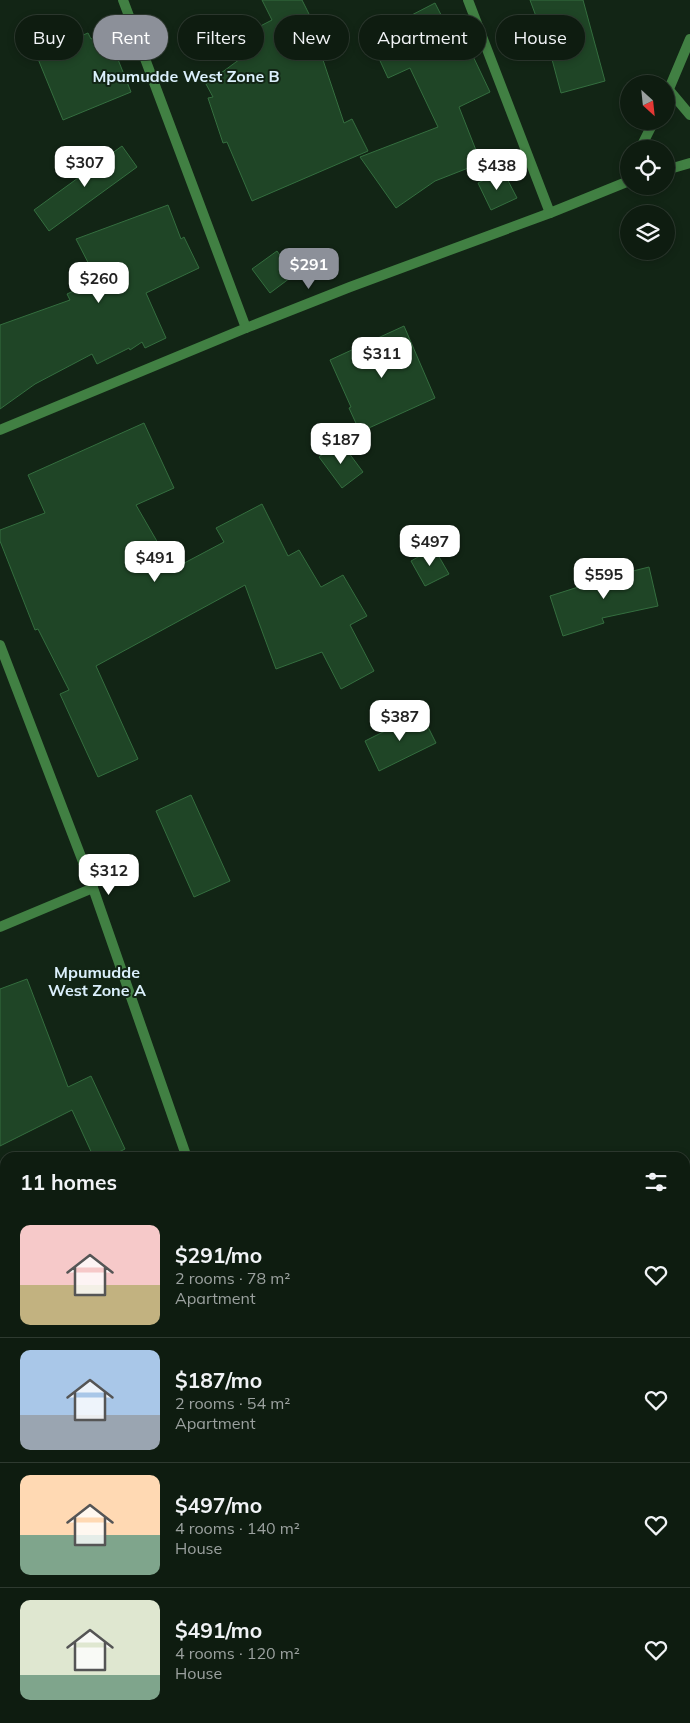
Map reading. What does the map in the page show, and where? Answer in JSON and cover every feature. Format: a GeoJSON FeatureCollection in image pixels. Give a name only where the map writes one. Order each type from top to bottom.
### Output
{"type":"FeatureCollection","features":[{"type":"Feature","properties":{"kind":"street"},"geometry":{"type":"LineString","coordinates":[[123,0],[246,328]]}},
{"type":"Feature","properties":{"kind":"street"},"geometry":{"type":"LineString","coordinates":[[468,0],[550,213]]}},
{"type":"Feature","properties":{"kind":"street"},"geometry":{"type":"LineString","coordinates":[[675,76],[690,39]]}},
{"type":"Feature","properties":{"kind":"street"},"geometry":{"type":"LineString","coordinates":[[675,100],[690,115]]}},
{"type":"Feature","properties":{"kind":"street"},"geometry":{"type":"LineString","coordinates":[[675,167],[690,163]]}},
{"type":"Feature","properties":{"kind":"street"},"geometry":{"type":"LineString","coordinates":[[0,430],[246,328],[350,287],[550,213],[620,184]]}},
{"type":"Feature","properties":{"kind":"street"},"geometry":{"type":"LineString","coordinates":[[0,645],[93,888],[185,1152]]}},
{"type":"Feature","properties":{"kind":"street"},"geometry":{"type":"LineString","coordinates":[[0,927],[93,888]]}},
{"type":"Feature","properties":{"kind":"building"},"geometry":{"type":"Polygon","coordinates":[[[262,0],[302,0],[310,15],[274,15],[274,60],[323,60],[344,123],[352,119],[368,151],[252,201],[227,142],[223,143],[208,98],[213,97],[206,84],[239,60],[264,60],[264,24],[272,20],[262,0]]]}},
{"type":"Feature","properties":{"kind":"building"},"geometry":{"type":"Polygon","coordinates":[[[530,0],[583,0],[605,81],[561,93],[552,60],[585,60],[585,15],[536,15],[530,0]]]}},
{"type":"Feature","properties":{"kind":"building"},"geometry":{"type":"Polygon","coordinates":[[[435,3],[441,15],[412,15],[435,3]]]}},
{"type":"Feature","properties":{"kind":"building"},"geometry":{"type":"Polygon","coordinates":[[[88,33],[91,39],[93,38],[93,60],[118,60],[131,92],[63,120],[38,60],[83,60],[83,35],[88,33]]]}},
{"type":"Feature","properties":{"kind":"building"},"geometry":{"type":"Polygon","coordinates":[[[380,60],[475,60],[490,92],[459,107],[481,163],[435,181],[396,208],[360,157],[438,127],[410,68],[388,78],[380,60]]]}},
{"type":"Feature","properties":{"kind":"building"},"geometry":{"type":"Polygon","coordinates":[[[122,146],[137,167],[49,231],[34,210],[122,146]]]}},
{"type":"Feature","properties":{"kind":"building"},"geometry":{"type":"Polygon","coordinates":[[[503,171],[517,198],[491,210],[478,183],[503,171]]]}},
{"type":"Feature","properties":{"kind":"building"},"geometry":{"type":"Polygon","coordinates":[[[168,205],[181,239],[184,237],[199,268],[146,293],[166,338],[145,348],[142,342],[130,350],[129,348],[97,364],[92,354],[35,384],[0,409],[0,325],[70,300],[67,294],[97,280],[76,239],[168,205]]]}},
{"type":"Feature","properties":{"kind":"building"},"geometry":{"type":"Polygon","coordinates":[[[277,251],[294,275],[270,293],[252,269],[277,251]]]}},
{"type":"Feature","properties":{"kind":"building"},"geometry":{"type":"Polygon","coordinates":[[[404,326],[435,398],[360,432],[330,360],[404,326]]]}},
{"type":"Feature","properties":{"kind":"building"},"geometry":{"type":"Polygon","coordinates":[[[144,423],[174,488],[136,505],[173,569],[224,542],[216,528],[262,504],[288,556],[299,550],[321,587],[343,575],[367,616],[350,625],[374,671],[341,689],[322,652],[276,669],[245,585],[96,666],[138,759],[98,777],[60,694],[69,690],[38,629],[35,630],[0,541],[0,530],[45,513],[28,475],[144,423]]]}},
{"type":"Feature","properties":{"kind":"building"},"geometry":{"type":"Polygon","coordinates":[[[340,441],[363,472],[342,488],[319,457],[340,441]]]}},
{"type":"Feature","properties":{"kind":"building"},"geometry":{"type":"Polygon","coordinates":[[[434,548],[449,574],[425,586],[411,561],[434,548]]]}},
{"type":"Feature","properties":{"kind":"building"},"geometry":{"type":"Polygon","coordinates":[[[649,567],[658,606],[602,618],[604,623],[563,636],[550,596],[649,567]]]}},
{"type":"Feature","properties":{"kind":"building"},"geometry":{"type":"Polygon","coordinates":[[[421,713],[436,743],[379,771],[365,741],[421,713]]]}},
{"type":"Feature","properties":{"kind":"building"},"geometry":{"type":"Polygon","coordinates":[[[191,795],[230,881],[194,897],[156,811],[191,795]]]}},
{"type":"Feature","properties":{"kind":"building"},"geometry":{"type":"Polygon","coordinates":[[[27,979],[68,1087],[91,1076],[125,1149],[119,1152],[91,1152],[72,1110],[0,1146],[0,989],[27,979]]]}},
{"type":"Feature","properties":{"kind":"district","name":"Mpumudde West Zone B"},"geometry":{"type":"Point","coordinates":[186,76]}},
{"type":"Feature","properties":{"kind":"district","name":"Mpumudde West Zone A"},"geometry":{"type":"Point","coordinates":[97,981]}}]}
